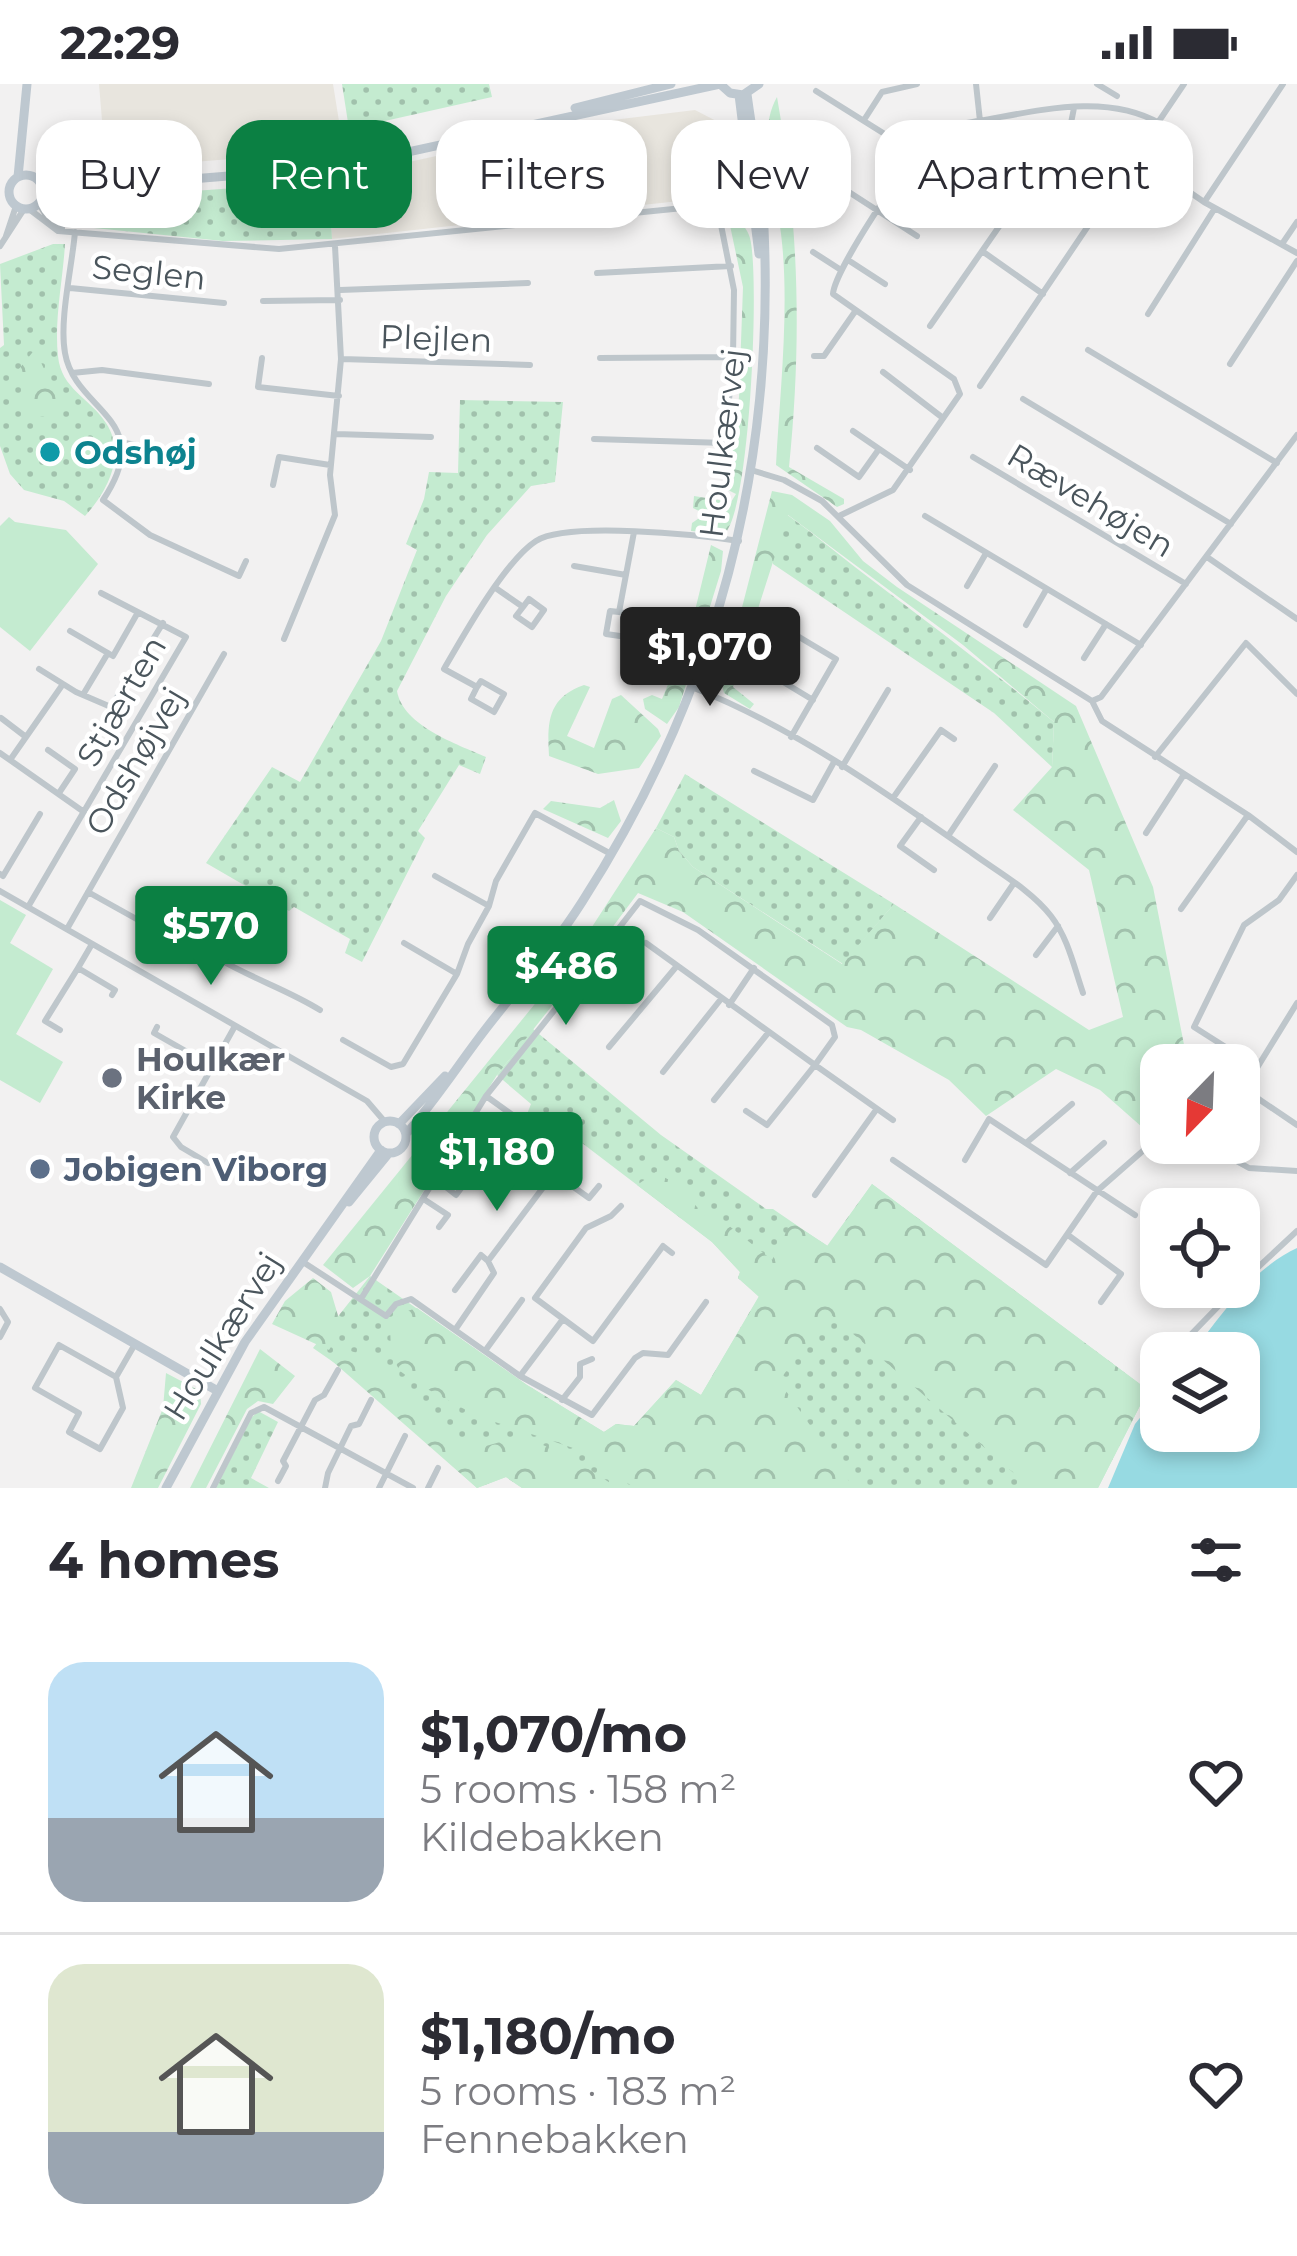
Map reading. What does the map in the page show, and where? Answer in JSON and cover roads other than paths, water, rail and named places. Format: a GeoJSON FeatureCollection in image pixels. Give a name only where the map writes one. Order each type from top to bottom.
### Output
{"type":"FeatureCollection","features":[{"type":"Feature","properties":{"kind":"street"},"geometry":{"type":"LineString","coordinates":[[28,84],[18,177],[21,198],[47,226],[73,232],[279,249],[671,210]]}},
{"type":"Feature","properties":{"kind":"street"},"geometry":{"type":"LineString","coordinates":[[537,120],[671,84]]}},
{"type":"Feature","properties":{"kind":"street"},"geometry":{"type":"LineString","coordinates":[[540,120],[720,84],[743,95],[759,84]]}},
{"type":"Feature","properties":{"kind":"street"},"geometry":{"type":"LineString","coordinates":[[863,121],[882,92],[917,84]]}},
{"type":"Feature","properties":{"kind":"street"},"geometry":{"type":"LineString","coordinates":[[976,84],[980,120]]}},
{"type":"Feature","properties":{"kind":"street"},"geometry":{"type":"LineString","coordinates":[[1163,120],[1184,84]]}},
{"type":"Feature","properties":{"kind":"street"},"geometry":{"type":"LineString","coordinates":[[1204,202],[1283,84]]}},
{"type":"Feature","properties":{"kind":"street"},"geometry":{"type":"LineString","coordinates":[[816,92],[875,129]]}},
{"type":"Feature","properties":{"kind":"street"},"geometry":{"type":"LineString","coordinates":[[993,120],[1074,108],[1095,93],[1117,96]]}},
{"type":"Feature","properties":{"kind":"street"},"geometry":{"type":"LineString","coordinates":[[1095,93],[1152,120]]}},
{"type":"Feature","properties":{"kind":"street","name":"Houlkærvej"},"geometry":{"type":"LineString","coordinates":[[743,95],[747,120]]}},
{"type":"Feature","properties":{"kind":"street"},"geometry":{"type":"LineString","coordinates":[[930,326],[1071,123],[1074,108]]}},
{"type":"Feature","properties":{"kind":"street"},"geometry":{"type":"LineString","coordinates":[[3,242],[31,176],[24,134]]}},
{"type":"Feature","properties":{"kind":"street"},"geometry":{"type":"LineString","coordinates":[[21,198],[93,187],[339,167],[436,144]]}},
{"type":"Feature","properties":{"kind":"street"},"geometry":{"type":"LineString","coordinates":[[18,177],[31,176]]}},
{"type":"Feature","properties":{"kind":"street"},"geometry":{"type":"LineString","coordinates":[[1193,194],[1297,257],[1230,364]]}},
{"type":"Feature","properties":{"kind":"street"},"geometry":{"type":"LineString","coordinates":[[1148,314],[1215,208]]}},
{"type":"Feature","properties":{"kind":"street"},"geometry":{"type":"LineString","coordinates":[[839,516],[885,496],[910,470],[960,394],[954,379],[833,294],[841,270],[875,217]]}},
{"type":"Feature","properties":{"kind":"street"},"geometry":{"type":"LineString","coordinates":[[1281,245],[1297,222]]}},
{"type":"Feature","properties":{"kind":"street"},"geometry":{"type":"LineString","coordinates":[[594,439],[725,443],[733,357],[731,266],[722,228]]}},
{"type":"Feature","properties":{"kind":"street","name":"Houlkærvej"},"geometry":{"type":"LineString","coordinates":[[166,1488],[215,1390],[301,1260],[385,1151],[402,1148],[402,1129],[549,949],[644,798],[694,688],[739,541],[759,398],[763,301],[759,228]]}},
{"type":"Feature","properties":{"kind":"street"},"geometry":{"type":"LineString","coordinates":[[906,228],[917,236]]}},
{"type":"Feature","properties":{"kind":"street"},"geometry":{"type":"LineString","coordinates":[[980,386],[1088,228]]}},
{"type":"Feature","properties":{"kind":"street","name":"Seglen"},"geometry":{"type":"LineString","coordinates":[[71,373],[64,338],[73,232]]}},
{"type":"Feature","properties":{"kind":"street","name":"Plejlen"},"geometry":{"type":"LineString","coordinates":[[284,638],[335,514],[330,475],[341,359],[334,244]]}},
{"type":"Feature","properties":{"kind":"street"},"geometry":{"type":"LineString","coordinates":[[982,251],[1043,294]]}},
{"type":"Feature","properties":{"kind":"street"},"geometry":{"type":"LineString","coordinates":[[813,252],[841,270]]}},
{"type":"Feature","properties":{"kind":"street"},"geometry":{"type":"LineString","coordinates":[[848,260],[885,284]]}},
{"type":"Feature","properties":{"kind":"street"},"geometry":{"type":"LineString","coordinates":[[597,273],[731,266]]}},
{"type":"Feature","properties":{"kind":"street","name":"Plejlen"},"geometry":{"type":"LineString","coordinates":[[263,302],[528,284]]}},
{"type":"Feature","properties":{"kind":"street","name":"Seglen"},"geometry":{"type":"LineString","coordinates":[[70,288],[224,303]]}},
{"type":"Feature","properties":{"kind":"street"},"geometry":{"type":"LineString","coordinates":[[814,356],[824,356],[854,312]]}},
{"type":"Feature","properties":{"kind":"street"},"geometry":{"type":"LineString","coordinates":[[1088,350],[1277,463]]}},
{"type":"Feature","properties":{"kind":"street"},"geometry":{"type":"LineString","coordinates":[[599,358],[733,357]]}},
{"type":"Feature","properties":{"kind":"street"},"geometry":{"type":"LineString","coordinates":[[262,358],[259,387],[340,396]]}},
{"type":"Feature","properties":{"kind":"street","name":"Plejlen"},"geometry":{"type":"LineString","coordinates":[[341,359],[530,365]]}},
{"type":"Feature","properties":{"kind":"street"},"geometry":{"type":"LineString","coordinates":[[71,373],[102,370],[209,384]]}},
{"type":"Feature","properties":{"kind":"street"},"geometry":{"type":"LineString","coordinates":[[883,372],[944,419]]}},
{"type":"Feature","properties":{"kind":"street"},"geometry":{"type":"LineString","coordinates":[[71,373],[110,415],[119,442],[116,482],[104,500],[150,535],[239,576],[246,561]]}},
{"type":"Feature","properties":{"kind":"street"},"geometry":{"type":"LineString","coordinates":[[1023,399],[1231,524]]}},
{"type":"Feature","properties":{"kind":"street"},"geometry":{"type":"LineString","coordinates":[[853,431],[910,470]]}},
{"type":"Feature","properties":{"kind":"street"},"geometry":{"type":"LineString","coordinates":[[336,434],[430,436]]}},
{"type":"Feature","properties":{"kind":"street"},"geometry":{"type":"LineString","coordinates":[[1092,701],[1101,698],[1297,435]]}},
{"type":"Feature","properties":{"kind":"street"},"geometry":{"type":"LineString","coordinates":[[119,442],[177,452]]}},
{"type":"Feature","properties":{"kind":"street"},"geometry":{"type":"LineString","coordinates":[[817,448],[860,477],[879,448]]}},
{"type":"Feature","properties":{"kind":"street"},"geometry":{"type":"LineString","coordinates":[[273,485],[279,457],[332,465]]}},
{"type":"Feature","properties":{"kind":"street","name":"Rævehøjen"},"geometry":{"type":"LineString","coordinates":[[973,458],[1186,584]]}},
{"type":"Feature","properties":{"kind":"street"},"geometry":{"type":"LineString","coordinates":[[751,470],[803,488],[839,516],[907,585],[1092,701],[1102,721],[1249,815],[1297,852]]}},
{"type":"Feature","properties":{"kind":"street"},"geometry":{"type":"LineString","coordinates":[[925,516],[1141,645]]}},
{"type":"Feature","properties":{"kind":"street"},"geometry":{"type":"LineString","coordinates":[[620,612],[634,532]]}},
{"type":"Feature","properties":{"kind":"street"},"geometry":{"type":"LineString","coordinates":[[477,687],[444,669],[496,588],[528,547],[543,537],[634,532],[739,541]]}},
{"type":"Feature","properties":{"kind":"street"},"geometry":{"type":"LineString","coordinates":[[967,586],[986,554]]}},
{"type":"Feature","properties":{"kind":"street"},"geometry":{"type":"LineString","coordinates":[[1207,557],[1297,619]]}},
{"type":"Feature","properties":{"kind":"street"},"geometry":{"type":"LineString","coordinates":[[574,566],[626,575]]}},
{"type":"Feature","properties":{"kind":"street"},"geometry":{"type":"LineString","coordinates":[[496,588],[523,608]]}},
{"type":"Feature","properties":{"kind":"street"},"geometry":{"type":"LineString","coordinates":[[1026,625],[1046,590]]}},
{"type":"Feature","properties":{"kind":"street","name":"Stjærten"},"geometry":{"type":"LineString","coordinates":[[28,907],[186,637],[101,593]]}},
{"type":"Feature","properties":{"kind":"street"},"geometry":{"type":"LineString","coordinates":[[529,599],[544,610],[532,627],[517,616],[523,608],[529,599]]}},
{"type":"Feature","properties":{"kind":"street"},"geometry":{"type":"LineString","coordinates":[[610,610],[620,612],[631,614],[627,637],[606,634],[610,610]]}},
{"type":"Feature","properties":{"kind":"street","name":"Stjærten"},"geometry":{"type":"LineString","coordinates":[[70,631],[113,656],[137,614]]}},
{"type":"Feature","properties":{"kind":"street","name":"Stjærten"},"geometry":{"type":"LineString","coordinates":[[39,669],[107,707],[114,706],[163,623]]}},
{"type":"Feature","properties":{"kind":"street"},"geometry":{"type":"LineString","coordinates":[[1084,658],[1106,624]]}},
{"type":"Feature","properties":{"kind":"street"},"geometry":{"type":"LineString","coordinates":[[784,628],[836,659],[791,737]]}},
{"type":"Feature","properties":{"kind":"street"},"geometry":{"type":"LineString","coordinates":[[1155,757],[1246,643],[1297,694]]}},
{"type":"Feature","properties":{"kind":"street","name":"Stjærten"},"geometry":{"type":"LineString","coordinates":[[84,693],[108,653]]}},
{"type":"Feature","properties":{"kind":"street","name":"Odshøjvej"},"geometry":{"type":"LineString","coordinates":[[67,929],[224,654]]}},
{"type":"Feature","properties":{"kind":"street"},"geometry":{"type":"LineString","coordinates":[[780,680],[812,700]]}},
{"type":"Feature","properties":{"kind":"street"},"geometry":{"type":"LineString","coordinates":[[481,681],[504,694],[494,712],[471,699],[477,687],[481,681]]}},
{"type":"Feature","properties":{"kind":"street","name":"Stjærten"},"geometry":{"type":"LineString","coordinates":[[10,760],[63,684]]}},
{"type":"Feature","properties":{"kind":"street"},"geometry":{"type":"LineString","coordinates":[[694,688],[838,765],[1014,883],[1058,926],[1083,993]]}},
{"type":"Feature","properties":{"kind":"street"},"geometry":{"type":"LineString","coordinates":[[754,771],[813,800],[888,690]]}},
{"type":"Feature","properties":{"kind":"street","name":"Stjærten"},"geometry":{"type":"LineString","coordinates":[[1,718],[26,737]]}},
{"type":"Feature","properties":{"kind":"street"},"geometry":{"type":"LineString","coordinates":[[892,799],[941,730],[954,739]]}},
{"type":"Feature","properties":{"kind":"street","name":"Stjærten"},"geometry":{"type":"LineString","coordinates":[[48,750],[75,769],[58,794]]}},
{"type":"Feature","properties":{"kind":"street","name":"Stjærten"},"geometry":{"type":"LineString","coordinates":[[0,753],[84,812]]}},
{"type":"Feature","properties":{"kind":"street"},"geometry":{"type":"LineString","coordinates":[[948,836],[995,766]]}},
{"type":"Feature","properties":{"kind":"street"},"geometry":{"type":"LineString","coordinates":[[1146,833],[1184,775]]}},
{"type":"Feature","properties":{"kind":"street"},"geometry":{"type":"LineString","coordinates":[[344,1040],[391,1067],[404,1064],[457,974],[496,881],[535,813],[611,854]]}},
{"type":"Feature","properties":{"kind":"street","name":"Odshøjvej"},"geometry":{"type":"LineString","coordinates":[[0,874],[3,876],[40,814]]}},
{"type":"Feature","properties":{"kind":"street"},"geometry":{"type":"LineString","coordinates":[[1180,909],[1249,815]]}},
{"type":"Feature","properties":{"kind":"street"},"geometry":{"type":"LineString","coordinates":[[921,817],[900,846],[934,870]]}},
{"type":"Feature","properties":{"kind":"street"},"geometry":{"type":"LineString","coordinates":[[1221,1044],[1194,1027],[1244,925],[1279,900],[1297,874]]}},
{"type":"Feature","properties":{"kind":"street"},"geometry":{"type":"LineString","coordinates":[[435,876],[489,906]]}},
{"type":"Feature","properties":{"kind":"street"},"geometry":{"type":"LineString","coordinates":[[990,918],[1014,883]]}},
{"type":"Feature","properties":{"kind":"street"},"geometry":{"type":"LineString","coordinates":[[0,891],[367,1101],[385,1122],[402,1129]]}},
{"type":"Feature","properties":{"kind":"street"},"geometry":{"type":"LineString","coordinates":[[88,892],[210,960],[219,959],[320,1010]]}},
{"type":"Feature","properties":{"kind":"street"},"geometry":{"type":"LineString","coordinates":[[361,1299],[515,1055],[640,901],[680,919],[832,1025],[835,1037],[767,1125],[746,1111]]}},
{"type":"Feature","properties":{"kind":"street"},"geometry":{"type":"LineString","coordinates":[[1036,955],[1058,926]]}},
{"type":"Feature","properties":{"kind":"street"},"geometry":{"type":"LineString","coordinates":[[404,943],[457,974]]}},
{"type":"Feature","properties":{"kind":"street"},"geometry":{"type":"LineString","coordinates":[[646,943],[893,1120]]}},
{"type":"Feature","properties":{"kind":"street"},"geometry":{"type":"LineString","coordinates":[[61,1030],[44,1022],[92,944]]}},
{"type":"Feature","properties":{"kind":"street"},"geometry":{"type":"LineString","coordinates":[[549,949],[584,973]]}},
{"type":"Feature","properties":{"kind":"street"},"geometry":{"type":"LineString","coordinates":[[609,1047],[677,967]]}},
{"type":"Feature","properties":{"kind":"street"},"geometry":{"type":"LineString","coordinates":[[78,968],[115,989],[112,995]]}},
{"type":"Feature","properties":{"kind":"street"},"geometry":{"type":"LineString","coordinates":[[729,1005],[754,968]]}},
{"type":"Feature","properties":{"kind":"street"},"geometry":{"type":"LineString","coordinates":[[663,1072],[721,999]]}},
{"type":"Feature","properties":{"kind":"street"},"geometry":{"type":"LineString","coordinates":[[1260,1062],[1297,1003]]}},
{"type":"Feature","properties":{"kind":"street"},"geometry":{"type":"LineString","coordinates":[[208,1162],[173,1137],[235,1026]]}},
{"type":"Feature","properties":{"kind":"street"},"geometry":{"type":"LineString","coordinates":[[157,1027],[154,1033],[212,1066]]}},
{"type":"Feature","properties":{"kind":"street"},"geometry":{"type":"LineString","coordinates":[[713,1100],[768,1033]]}},
{"type":"Feature","properties":{"kind":"street"},"geometry":{"type":"LineString","coordinates":[[476,1115],[505,1137],[518,1119],[487,1096]]}},
{"type":"Feature","properties":{"kind":"street"},"geometry":{"type":"LineString","coordinates":[[1260,1100],[1297,1125]]}},
{"type":"Feature","properties":{"kind":"street"},"geometry":{"type":"LineString","coordinates":[[1026,1143],[1072,1104]]}},
{"type":"Feature","properties":{"kind":"street"},"geometry":{"type":"LineString","coordinates":[[815,1195],[877,1109]]}},
{"type":"Feature","properties":{"kind":"street"},"geometry":{"type":"LineString","coordinates":[[965,1160],[989,1119],[1135,1216]]}},
{"type":"Feature","properties":{"kind":"street"},"geometry":{"type":"LineString","coordinates":[[385,1122],[375,1132],[385,1151]]}},
{"type":"Feature","properties":{"kind":"street"},"geometry":{"type":"LineString","coordinates":[[462,1138],[503,1168]]}},
{"type":"Feature","properties":{"kind":"street"},"geometry":{"type":"LineString","coordinates":[[1070,1173],[1104,1143]]}},
{"type":"Feature","properties":{"kind":"street"},"geometry":{"type":"LineString","coordinates":[[893,1160],[1046,1265],[1096,1191],[1140,1154]]}},
{"type":"Feature","properties":{"kind":"street"},"geometry":{"type":"LineString","coordinates":[[437,1180],[456,1195],[486,1156]]}},
{"type":"Feature","properties":{"kind":"street"},"geometry":{"type":"LineString","coordinates":[[449,1159],[472,1174]]}},
{"type":"Feature","properties":{"kind":"street"},"geometry":{"type":"LineString","coordinates":[[1242,1164],[1297,1172]]}},
{"type":"Feature","properties":{"kind":"street"},"geometry":{"type":"LineString","coordinates":[[488,1261],[554,1173],[590,1198],[599,1186]]}},
{"type":"Feature","properties":{"kind":"street"},"geometry":{"type":"LineString","coordinates":[[425,1200],[448,1215],[440,1227]]}},
{"type":"Feature","properties":{"kind":"street"},"geometry":{"type":"LineString","coordinates":[[621,1206],[586,1228],[535,1298],[593,1341],[662,1246],[672,1253]]}},
{"type":"Feature","properties":{"kind":"street"},"geometry":{"type":"LineString","coordinates":[[1260,1265],[1297,1231]]}},
{"type":"Feature","properties":{"kind":"street"},"geometry":{"type":"LineString","coordinates":[[1068,1235],[1121,1274],[1101,1302]]}},
{"type":"Feature","properties":{"kind":"street"},"geometry":{"type":"LineString","coordinates":[[454,1330],[494,1273],[488,1261],[481,1255],[455,1290]]}},
{"type":"Feature","properties":{"kind":"street"},"geometry":{"type":"LineString","coordinates":[[301,1260],[386,1316],[396,1304],[411,1299],[520,1376],[592,1414],[635,1358],[643,1353],[668,1355],[706,1302]]}},
{"type":"Feature","properties":{"kind":"street"},"geometry":{"type":"LineString","coordinates":[[0,1268],[215,1390]]}},
{"type":"Feature","properties":{"kind":"street"},"geometry":{"type":"LineString","coordinates":[[485,1351],[522,1300]]}},
{"type":"Feature","properties":{"kind":"street"},"geometry":{"type":"LineString","coordinates":[[1193,1332],[1217,1308]]}},
{"type":"Feature","properties":{"kind":"street"},"geometry":{"type":"LineString","coordinates":[[0,1309],[8,1322],[0,1337]]}},
{"type":"Feature","properties":{"kind":"street"},"geometry":{"type":"LineString","coordinates":[[520,1376],[562,1319]]}},
{"type":"Feature","properties":{"kind":"street"},"geometry":{"type":"LineString","coordinates":[[116,1377],[59,1345],[35,1388],[80,1413],[69,1432],[100,1449],[123,1408],[116,1377],[135,1344]]}},
{"type":"Feature","properties":{"kind":"street"},"geometry":{"type":"LineString","coordinates":[[562,1400],[580,1377],[580,1364],[592,1359]]}},
{"type":"Feature","properties":{"kind":"street"},"geometry":{"type":"LineString","coordinates":[[278,1481],[286,1466],[283,1461],[315,1400],[324,1395],[338,1370]]}},
{"type":"Feature","properties":{"kind":"street"},"geometry":{"type":"LineString","coordinates":[[325,1488],[340,1448],[371,1400]]}},
{"type":"Feature","properties":{"kind":"street"},"geometry":{"type":"LineString","coordinates":[[213,1488],[256,1408],[264,1407],[412,1488]]}},
{"type":"Feature","properties":{"kind":"street"},"geometry":{"type":"LineString","coordinates":[[379,1488],[405,1436]]}},
{"type":"Feature","properties":{"kind":"street"},"geometry":{"type":"LineString","coordinates":[[428,1488],[438,1468]]}},
{"type":"Feature","properties":{"kind":"water"},"geometry":{"type":"Polygon","coordinates":[[[1297,1248],[1297,1488],[1108,1488],[1140,1418],[1140,1452],[1260,1452],[1260,1332],[1208,1332],[1226,1308],[1260,1308],[1260,1273],[1297,1248]]]}},
{"type":"Feature","properties":{"kind":"place","name":"Odshøj"},"geometry":{"type":"Point","coordinates":[50,452]}},
{"type":"Feature","properties":{"kind":"place","name":"Houlkær Kirke"},"geometry":{"type":"Point","coordinates":[112,1078]}},
{"type":"Feature","properties":{"kind":"place","name":"Jobigen Viborg"},"geometry":{"type":"Point","coordinates":[40,1169]}}]}
